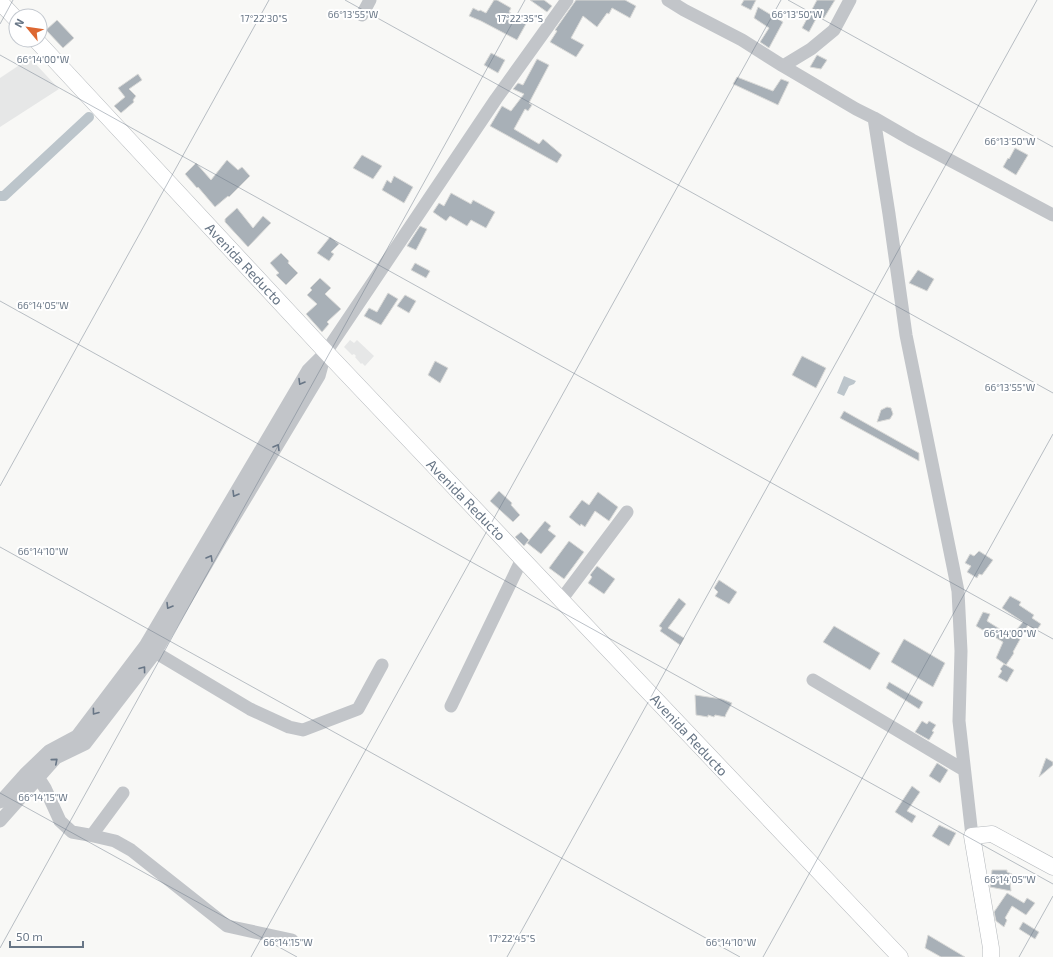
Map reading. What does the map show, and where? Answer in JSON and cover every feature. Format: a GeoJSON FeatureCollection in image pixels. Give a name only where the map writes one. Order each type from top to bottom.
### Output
{"type":"FeatureCollection","features":[{"type":"Feature","properties":{"kind":"main road"},"geometry":{"type":"LineString","coordinates":[[0,2],[8,10]]}},
{"type":"Feature","properties":{"kind":"main road","name":"Avenida Reducto"},"geometry":{"type":"LineString","coordinates":[[43,48],[326,352],[900,957]]}},
{"type":"Feature","properties":{"kind":"main road"},"geometry":{"type":"LineString","coordinates":[[991,957],[991,948],[972,836],[992,834],[1053,867]]}},
{"type":"Feature","properties":{"kind":"street"},"geometry":{"type":"LineString","coordinates":[[362,15],[370,0]]}},
{"type":"Feature","properties":{"kind":"street"},"geometry":{"type":"LineString","coordinates":[[0,802],[34,773],[56,758],[85,744],[150,650],[216,537],[319,376],[326,352],[496,98],[568,0]]}},
{"type":"Feature","properties":{"kind":"street"},"geometry":{"type":"LineString","coordinates":[[668,0],[742,40],[856,109],[1053,215]]}},
{"type":"Feature","properties":{"kind":"street"},"geometry":{"type":"LineString","coordinates":[[783,66],[811,49],[834,30],[850,0]]}},
{"type":"Feature","properties":{"kind":"street"},"geometry":{"type":"LineString","coordinates":[[874,118],[906,335],[958,591],[961,651],[958,721],[972,836]]}},
{"type":"Feature","properties":{"kind":"street"},"geometry":{"type":"LineString","coordinates":[[562,600],[628,512]]}},
{"type":"Feature","properties":{"kind":"street"},"geometry":{"type":"LineString","coordinates":[[451,706],[522,559]]}},
{"type":"Feature","properties":{"kind":"street"},"geometry":{"type":"LineString","coordinates":[[150,650],[250,708],[289,727],[303,730],[358,709],[382,665]]}},
{"type":"Feature","properties":{"kind":"street"},"geometry":{"type":"LineString","coordinates":[[812,680],[964,770]]}},
{"type":"Feature","properties":{"kind":"street"},"geometry":{"type":"LineString","coordinates":[[0,821],[34,773]]}},
{"type":"Feature","properties":{"kind":"street"},"geometry":{"type":"LineString","coordinates":[[34,773],[45,788],[60,821],[72,832],[115,841],[131,850],[227,926],[292,940]]}},
{"type":"Feature","properties":{"kind":"street"},"geometry":{"type":"LineString","coordinates":[[92,835],[122,792]]}},
{"type":"Feature","properties":{"kind":"shaded area"},"geometry":{"type":"Polygon","coordinates":[[[30,58],[59,89],[0,127],[0,78],[30,58]]]}},
{"type":"Feature","properties":{"kind":"shaded area"},"geometry":{"type":"Polygon","coordinates":[[[350,340],[354,343],[357,340],[374,356],[365,366],[362,363],[361,364],[354,354],[352,355],[344,347],[350,340]]]}},
{"type":"Feature","properties":{"kind":"shaded area"},"geometry":{"type":"Polygon","coordinates":[[[844,376],[856,381],[854,384],[849,386],[844,396],[837,393],[844,376]]]}},
{"type":"Feature","properties":{"kind":"building"},"geometry":{"type":"Polygon","coordinates":[[[494,0],[497,0],[511,8],[509,12],[527,22],[517,40],[469,16],[473,8],[486,13],[494,0]]]}},
{"type":"Feature","properties":{"kind":"building"},"geometry":{"type":"Polygon","coordinates":[[[530,0],[544,0],[552,6],[547,12],[530,0]]]}},
{"type":"Feature","properties":{"kind":"building"},"geometry":{"type":"Polygon","coordinates":[[[576,0],[625,0],[636,6],[630,18],[612,8],[609,14],[607,13],[597,27],[583,16],[571,38],[584,45],[576,57],[550,42],[557,31],[555,30],[576,0]]]}},
{"type":"Feature","properties":{"kind":"building"},"geometry":{"type":"Polygon","coordinates":[[[744,0],[756,0],[751,10],[741,5],[744,0]]]}},
{"type":"Feature","properties":{"kind":"building"},"geometry":{"type":"Polygon","coordinates":[[[817,0],[835,0],[824,18],[817,17],[809,32],[802,28],[817,0]]]}},
{"type":"Feature","properties":{"kind":"building"},"geometry":{"type":"Polygon","coordinates":[[[758,7],[783,22],[769,48],[760,42],[769,28],[754,18],[758,7]]]}},
{"type":"Feature","properties":{"kind":"building"},"geometry":{"type":"Polygon","coordinates":[[[57,20],[74,38],[63,48],[48,32],[48,28],[57,20]]]}},
{"type":"Feature","properties":{"kind":"building"},"geometry":{"type":"Polygon","coordinates":[[[491,53],[505,60],[498,73],[484,65],[491,53]]]}},
{"type":"Feature","properties":{"kind":"building"},"geometry":{"type":"Polygon","coordinates":[[[817,55],[827,60],[821,69],[810,67],[817,55]]]}},
{"type":"Feature","properties":{"kind":"building"},"geometry":{"type":"Polygon","coordinates":[[[537,59],[549,65],[529,103],[532,105],[528,111],[525,109],[514,129],[539,144],[543,139],[562,155],[557,163],[490,126],[502,106],[511,111],[524,94],[513,89],[518,83],[523,85],[537,59]]]}},
{"type":"Feature","properties":{"kind":"building"},"geometry":{"type":"Polygon","coordinates":[[[138,74],[142,80],[129,89],[136,96],[133,100],[134,102],[121,113],[114,106],[125,97],[118,88],[138,74]]]}},
{"type":"Feature","properties":{"kind":"building"},"geometry":{"type":"Polygon","coordinates":[[[737,77],[773,91],[781,79],[789,82],[778,105],[733,84],[737,77]]]}},
{"type":"Feature","properties":{"kind":"building"},"geometry":{"type":"Polygon","coordinates":[[[1015,148],[1028,155],[1016,175],[1003,167],[1015,148]]]}},
{"type":"Feature","properties":{"kind":"building"},"geometry":{"type":"Polygon","coordinates":[[[362,155],[382,166],[373,179],[353,168],[362,155]]]}},
{"type":"Feature","properties":{"kind":"building"},"geometry":{"type":"Polygon","coordinates":[[[227,160],[238,170],[242,167],[250,176],[229,197],[228,196],[215,207],[185,174],[196,163],[211,180],[227,160]]]}},
{"type":"Feature","properties":{"kind":"building"},"geometry":{"type":"Polygon","coordinates":[[[394,176],[413,187],[404,203],[382,190],[387,180],[391,183],[394,176]]]}},
{"type":"Feature","properties":{"kind":"building"},"geometry":{"type":"Polygon","coordinates":[[[451,193],[471,204],[473,200],[495,212],[486,228],[471,220],[467,226],[450,216],[446,221],[433,212],[439,203],[444,206],[451,193]]]}},
{"type":"Feature","properties":{"kind":"building"},"geometry":{"type":"Polygon","coordinates":[[[237,208],[253,228],[263,216],[271,223],[248,247],[225,222],[225,219],[237,208]]]}},
{"type":"Feature","properties":{"kind":"building"},"geometry":{"type":"Polygon","coordinates":[[[420,226],[427,229],[416,250],[407,246],[420,226]]]}},
{"type":"Feature","properties":{"kind":"building"},"geometry":{"type":"Polygon","coordinates":[[[330,237],[339,244],[331,252],[334,254],[329,261],[317,253],[330,237]]]}},
{"type":"Feature","properties":{"kind":"building"},"geometry":{"type":"Polygon","coordinates":[[[281,253],[298,273],[286,285],[276,275],[279,273],[270,263],[281,253]]]}},
{"type":"Feature","properties":{"kind":"building"},"geometry":{"type":"Polygon","coordinates":[[[415,263],[430,271],[426,278],[411,270],[415,263]]]}},
{"type":"Feature","properties":{"kind":"building"},"geometry":{"type":"Polygon","coordinates":[[[918,270],[934,279],[927,291],[909,283],[918,270]]]}},
{"type":"Feature","properties":{"kind":"building"},"geometry":{"type":"Polygon","coordinates":[[[320,278],[331,288],[325,294],[341,309],[327,322],[329,324],[322,332],[306,314],[317,304],[307,295],[312,290],[310,288],[320,278]]]}},
{"type":"Feature","properties":{"kind":"building"},"geometry":{"type":"Polygon","coordinates":[[[388,293],[398,299],[381,325],[364,316],[369,308],[377,312],[388,293]]]}},
{"type":"Feature","properties":{"kind":"building"},"geometry":{"type":"Polygon","coordinates":[[[405,295],[416,301],[409,313],[397,306],[405,295]]]}},
{"type":"Feature","properties":{"kind":"building"},"geometry":{"type":"Polygon","coordinates":[[[802,356],[826,368],[816,388],[792,375],[802,356]]]}},
{"type":"Feature","properties":{"kind":"building"},"geometry":{"type":"Polygon","coordinates":[[[435,361],[448,368],[440,383],[428,375],[435,361]]]}},
{"type":"Feature","properties":{"kind":"building"},"geometry":{"type":"Polygon","coordinates":[[[887,407],[891,408],[893,414],[890,419],[877,422],[881,410],[887,407]]]}},
{"type":"Feature","properties":{"kind":"building"},"geometry":{"type":"Polygon","coordinates":[[[844,411],[919,453],[919,461],[840,418],[844,411]]]}},
{"type":"Feature","properties":{"kind":"building"},"geometry":{"type":"Polygon","coordinates":[[[499,491],[512,503],[511,505],[520,515],[513,522],[490,501],[499,491]]]}},
{"type":"Feature","properties":{"kind":"building"},"geometry":{"type":"Polygon","coordinates":[[[598,492],[618,507],[609,521],[595,511],[585,527],[581,524],[580,526],[569,517],[582,500],[589,505],[598,492]]]}},
{"type":"Feature","properties":{"kind":"building"},"geometry":{"type":"Polygon","coordinates":[[[545,521],[551,526],[548,530],[556,536],[541,554],[527,543],[545,521]]]}},
{"type":"Feature","properties":{"kind":"building"},"geometry":{"type":"Polygon","coordinates":[[[521,532],[529,540],[524,546],[515,537],[521,532]]]}},
{"type":"Feature","properties":{"kind":"building"},"geometry":{"type":"Polygon","coordinates":[[[569,541],[584,552],[564,579],[549,568],[569,541]]]}},
{"type":"Feature","properties":{"kind":"building"},"geometry":{"type":"Polygon","coordinates":[[[979,551],[993,560],[982,575],[979,574],[977,578],[967,572],[971,566],[965,563],[970,554],[974,556],[979,551]]]}},
{"type":"Feature","properties":{"kind":"building"},"geometry":{"type":"Polygon","coordinates":[[[597,566],[615,579],[604,594],[588,583],[592,577],[590,575],[597,566]]]}},
{"type":"Feature","properties":{"kind":"building"},"geometry":{"type":"Polygon","coordinates":[[[719,580],[737,592],[729,604],[715,596],[718,592],[714,588],[719,580]]]}},
{"type":"Feature","properties":{"kind":"building"},"geometry":{"type":"Polygon","coordinates":[[[1010,596],[1021,602],[1019,605],[1034,615],[1032,618],[1041,624],[1036,631],[1028,625],[1013,652],[1014,653],[1006,665],[996,658],[1003,642],[976,626],[983,612],[990,614],[987,621],[1011,636],[1023,622],[1002,608],[1010,596]]]}},
{"type":"Feature","properties":{"kind":"building"},"geometry":{"type":"Polygon","coordinates":[[[679,598],[686,604],[668,628],[684,638],[680,645],[660,631],[662,628],[659,626],[679,598]]]}},
{"type":"Feature","properties":{"kind":"building"},"geometry":{"type":"Polygon","coordinates":[[[834,626],[880,653],[870,670],[823,642],[834,626]]]}},
{"type":"Feature","properties":{"kind":"building"},"geometry":{"type":"Polygon","coordinates":[[[904,639],[945,663],[933,687],[891,662],[904,639]]]}},
{"type":"Feature","properties":{"kind":"building"},"geometry":{"type":"Polygon","coordinates":[[[1004,664],[1014,670],[1007,682],[998,677],[1002,671],[1000,669],[1004,664]]]}},
{"type":"Feature","properties":{"kind":"building"},"geometry":{"type":"Polygon","coordinates":[[[889,682],[923,702],[919,709],[886,688],[889,682]]]}},
{"type":"Feature","properties":{"kind":"building"},"geometry":{"type":"Polygon","coordinates":[[[695,695],[722,699],[732,703],[725,717],[715,715],[714,717],[708,715],[708,717],[696,715],[695,695]]]}},
{"type":"Feature","properties":{"kind":"building"},"geometry":{"type":"Polygon","coordinates":[[[922,721],[927,724],[929,721],[936,725],[929,740],[915,732],[922,721]]]}},
{"type":"Feature","properties":{"kind":"building"},"geometry":{"type":"Polygon","coordinates":[[[1046,758],[1053,762],[1053,765],[1039,777],[1046,758]]]}},
{"type":"Feature","properties":{"kind":"building"},"geometry":{"type":"Polygon","coordinates":[[[937,763],[948,770],[940,783],[929,776],[937,763]]]}},
{"type":"Feature","properties":{"kind":"building"},"geometry":{"type":"Polygon","coordinates":[[[912,786],[920,792],[907,811],[916,816],[912,823],[895,812],[912,786]]]}},
{"type":"Feature","properties":{"kind":"building"},"geometry":{"type":"Polygon","coordinates":[[[939,825],[956,833],[949,846],[932,836],[939,825]]]}},
{"type":"Feature","properties":{"kind":"building"},"geometry":{"type":"Polygon","coordinates":[[[992,870],[1007,870],[1007,872],[1012,874],[1010,882],[1011,891],[990,887],[992,870]]]}},
{"type":"Feature","properties":{"kind":"building"},"geometry":{"type":"Polygon","coordinates":[[[1007,893],[1024,903],[1027,898],[1035,903],[1026,915],[1012,906],[1005,918],[1007,920],[1004,927],[996,921],[994,912],[1007,893]]]}},
{"type":"Feature","properties":{"kind":"building"},"geometry":{"type":"Polygon","coordinates":[[[1023,922],[1039,932],[1035,939],[1019,929],[1023,922]]]}},
{"type":"Feature","properties":{"kind":"building"},"geometry":{"type":"Polygon","coordinates":[[[928,935],[965,957],[941,957],[925,948],[928,935]]]}},
{"type":"Feature","properties":{"kind":"waterway"},"geometry":{"type":"LineString","coordinates":[[0,196],[4,196],[89,117]]}}]}
